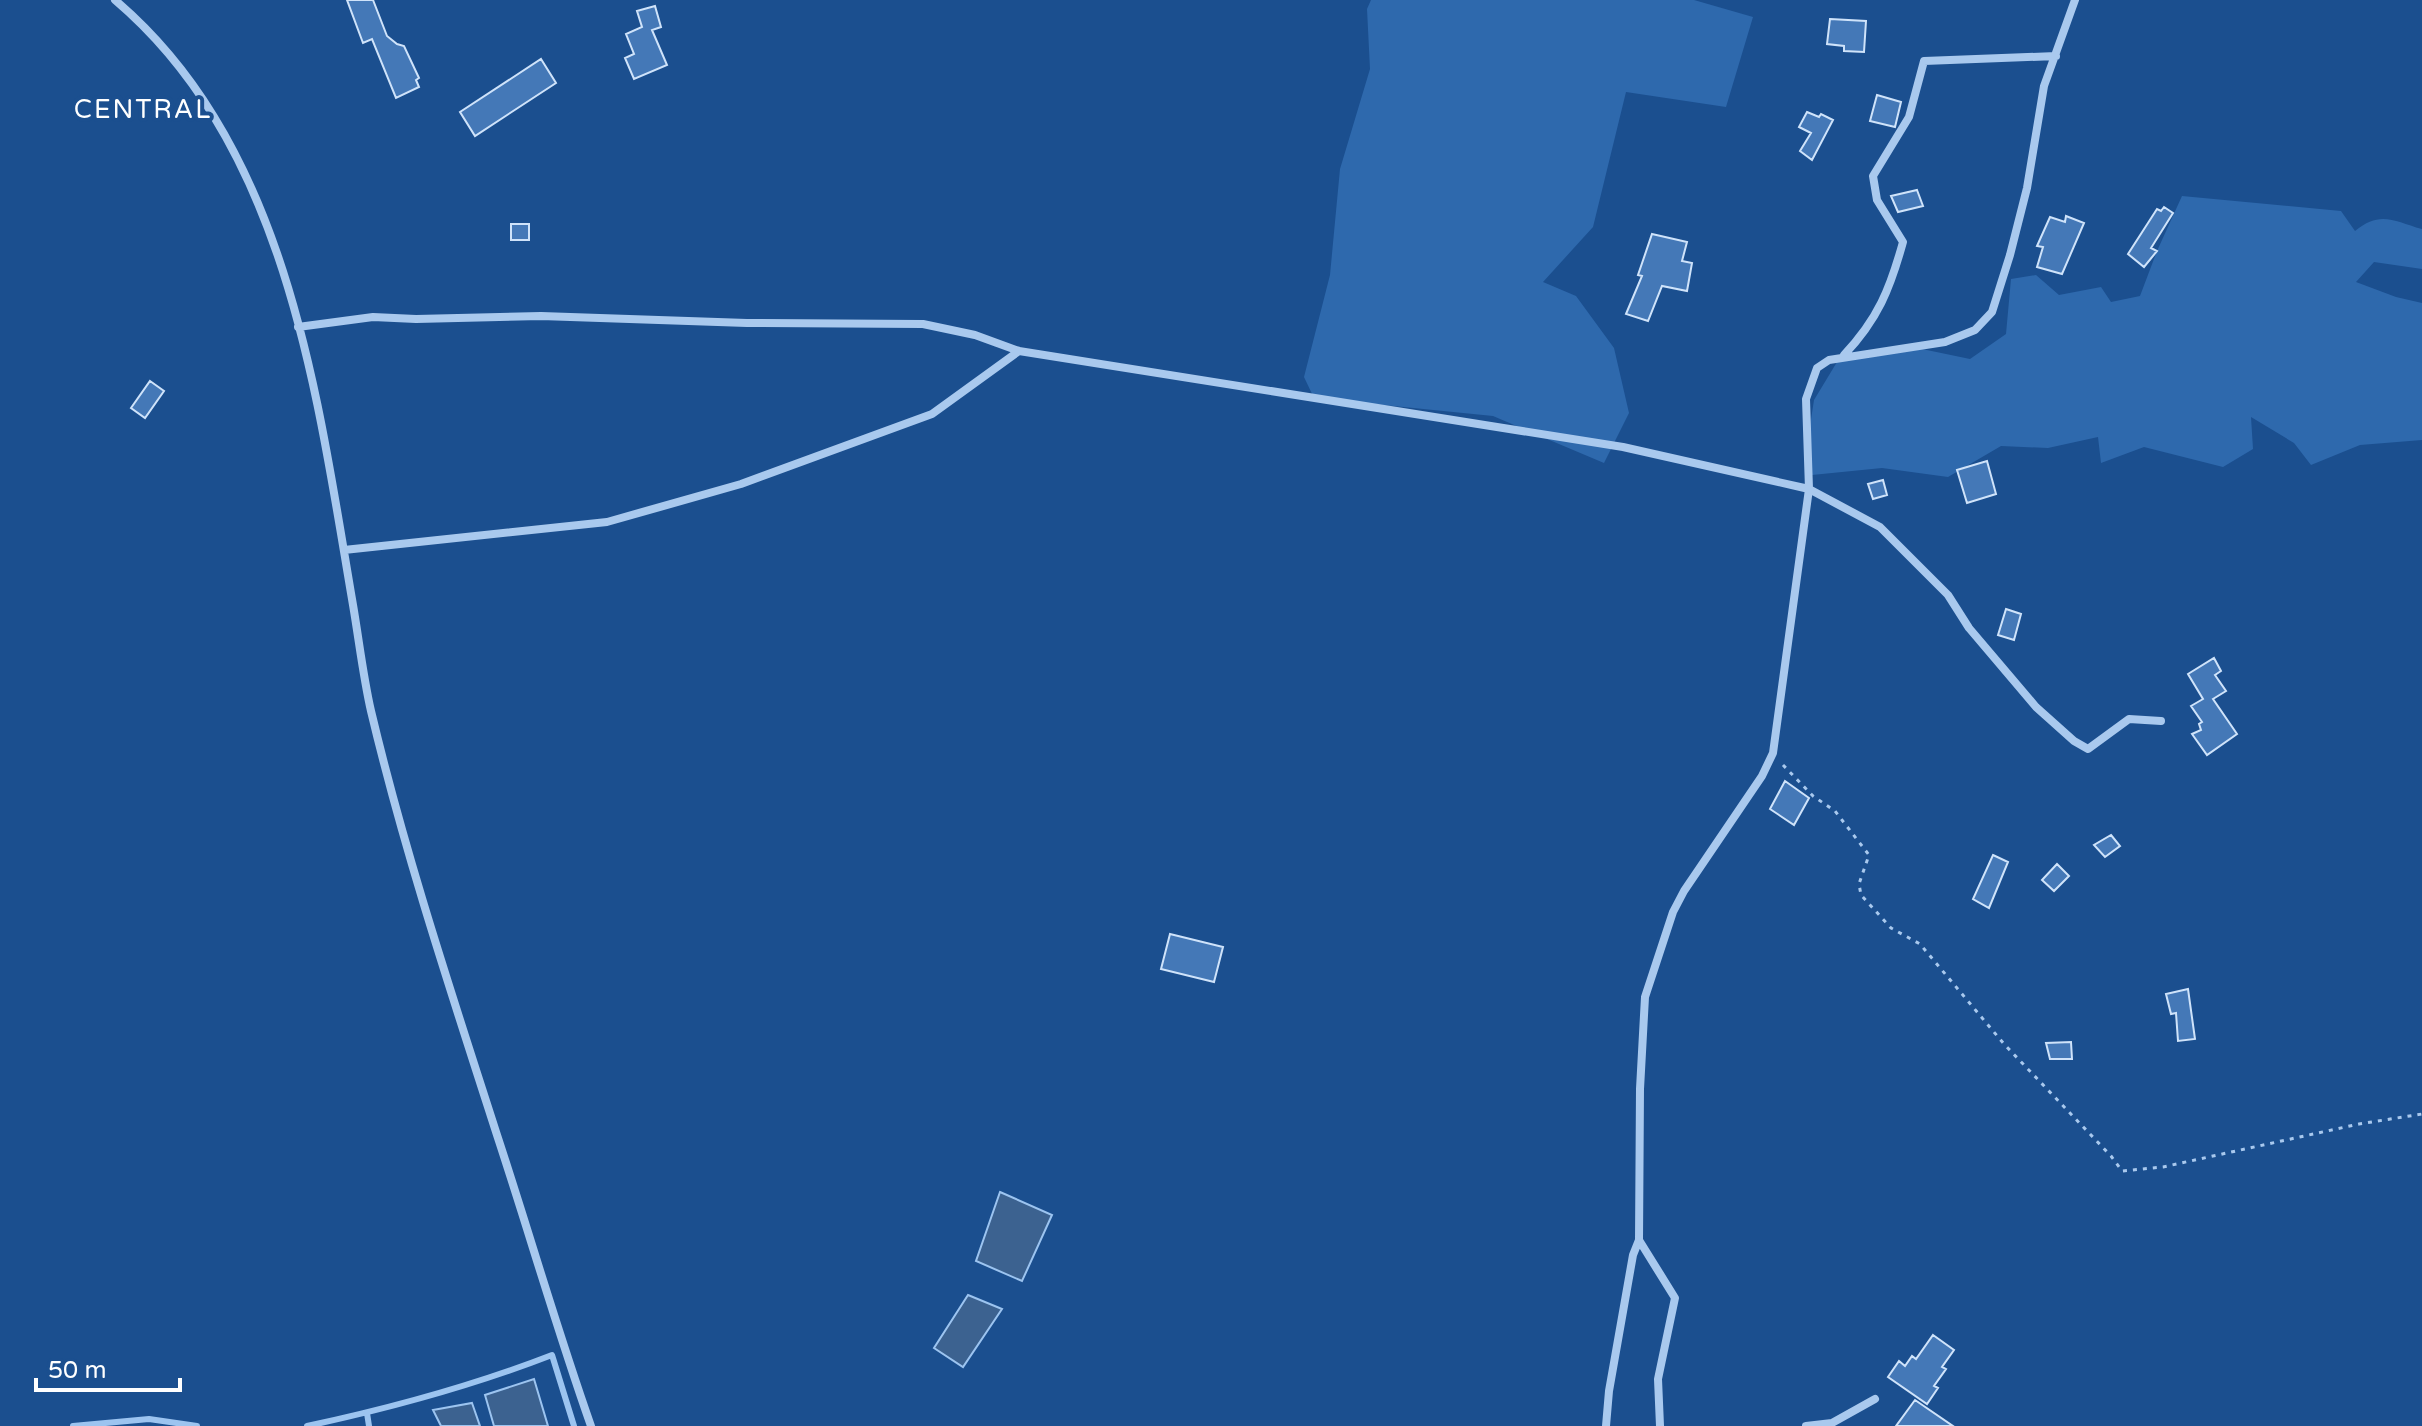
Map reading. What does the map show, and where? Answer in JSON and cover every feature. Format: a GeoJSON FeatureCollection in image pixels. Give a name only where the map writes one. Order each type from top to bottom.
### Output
{"type":"FeatureCollection","features":[{"type":"Feature","properties":{"kind":"street"},"geometry":{"type":"LineString","coordinates":[[115,0],[133,15],[181,70],[223,129],[269,231],[290,293],[316,395],[371,708],[422,901],[591,1426]]}},
{"type":"Feature","properties":{"kind":"street"},"geometry":{"type":"LineString","coordinates":[[1606,1426],[1609,1391],[1633,1255],[1639,1240],[1640,1089],[1645,997],[1673,912],[1684,891],[1762,776],[1773,753],[1809,489],[1806,399],[1817,368],[1829,360],[1945,342],[1975,330],[1992,312],[2027,188],[2044,86],[2075,0]]}},
{"type":"Feature","properties":{"kind":"street"},"geometry":{"type":"LineString","coordinates":[[1843,356],[1868,330],[1896,269],[1903,242],[1877,200],[1873,176],[1909,117],[1924,61],[2056,56]]}},
{"type":"Feature","properties":{"kind":"street"},"geometry":{"type":"LineString","coordinates":[[298,327],[373,317],[541,316],[747,323],[923,324],[975,335],[1019,351],[1623,447],[1809,489],[1880,527],[1948,595],[1969,628],[2026,695],[2074,741],[2088,749],[2129,719],[2161,721]]}},
{"type":"Feature","properties":{"kind":"street"},"geometry":{"type":"LineString","coordinates":[[344,550],[607,522],[741,484],[932,414],[1019,351]]}},
{"type":"Feature","properties":{"kind":"street"},"geometry":{"type":"LineString","coordinates":[[1639,1240],[1675,1298],[1658,1379],[1660,1426]]}},
{"type":"Feature","properties":{"kind":"street"},"geometry":{"type":"LineString","coordinates":[[1806,1426],[1832,1423],[1875,1399]]}},
{"type":"Feature","properties":{"kind":"path"},"geometry":{"type":"LineString","coordinates":[[1773,753],[1813,796],[1835,811],[1869,855],[1859,884],[1861,895],[1891,928],[1920,944],[2004,1044],[2122,1171],[2163,1167],[2359,1124],[2422,1114]]}},
{"type":"Feature","properties":{"kind":"shaded area"},"geometry":{"type":"Polygon","coordinates":[[[1371,0],[1694,0],[1753,17],[1726,107],[1626,92],[1593,227],[1543,282],[1576,296],[1614,348],[1629,413],[1604,463],[1493,416],[1314,398],[1304,377],[1330,275],[1340,169],[1370,69],[1367,9],[1371,0]]]}},
{"type":"Feature","properties":{"kind":"shaded area"},"geometry":{"type":"Polygon","coordinates":[[[2182,196],[2341,211],[2355,231],[2380,219],[2422,229],[2422,269],[2374,262],[2356,282],[2422,303],[2422,440],[2360,445],[2311,465],[2294,443],[2251,417],[2253,449],[2223,467],[2144,447],[2101,463],[2098,437],[2048,448],[2001,446],[1948,477],[1882,468],[1812,475],[1808,439],[1814,400],[1837,362],[1922,349],[1970,359],[2006,334],[2011,279],[2036,275],[2059,295],[2101,287],[2111,302],[2140,296],[2182,196]]]}},
{"type":"Feature","properties":{"kind":"shaded area"},"geometry":{"type":"Polygon","coordinates":[[[1000,1192],[1052,1215],[1022,1281],[976,1261],[1000,1192]]]}},
{"type":"Feature","properties":{"kind":"shaded area"},"geometry":{"type":"Polygon","coordinates":[[[968,1295],[1002,1309],[963,1367],[934,1348],[968,1295]]]}},
{"type":"Feature","properties":{"kind":"shaded area"},"geometry":{"type":"Polygon","coordinates":[[[534,1379],[548,1426],[494,1426],[485,1395],[534,1379]]]}},
{"type":"Feature","properties":{"kind":"shaded area"},"geometry":{"type":"Polygon","coordinates":[[[472,1403],[480,1426],[441,1426],[433,1410],[472,1403]]]}},
{"type":"Feature","properties":{"kind":"building"},"geometry":{"type":"Polygon","coordinates":[[[347,0],[373,0],[387,36],[404,46],[419,78],[416,80],[419,87],[396,98],[372,39],[363,43],[347,0]]]}},
{"type":"Feature","properties":{"kind":"building"},"geometry":{"type":"Polygon","coordinates":[[[655,6],[661,27],[652,30],[667,65],[634,79],[625,58],[634,54],[626,34],[642,27],[637,11],[655,6]]]}},
{"type":"Feature","properties":{"kind":"building"},"geometry":{"type":"Polygon","coordinates":[[[1830,19],[1866,21],[1864,52],[1844,51],[1844,46],[1827,44],[1830,19]]]}},
{"type":"Feature","properties":{"kind":"building"},"geometry":{"type":"Polygon","coordinates":[[[541,59],[556,83],[475,136],[460,112],[541,59]]]}},
{"type":"Feature","properties":{"kind":"building"},"geometry":{"type":"Polygon","coordinates":[[[1877,95],[1901,102],[1895,127],[1870,121],[1877,95]]]}},
{"type":"Feature","properties":{"kind":"building"},"geometry":{"type":"Polygon","coordinates":[[[1807,112],[1833,120],[1812,160],[1800,151],[1811,133],[1799,127],[1807,112]]]}},
{"type":"Feature","properties":{"kind":"building"},"geometry":{"type":"Polygon","coordinates":[[[1917,190],[1923,206],[1898,212],[1891,196],[1917,190]]]}},
{"type":"Feature","properties":{"kind":"building"},"geometry":{"type":"Polygon","coordinates":[[[2164,207],[2173,213],[2151,248],[2157,251],[2144,267],[2128,254],[2157,209],[2161,211],[2164,207]]]}},
{"type":"Feature","properties":{"kind":"building"},"geometry":{"type":"Polygon","coordinates":[[[2066,216],[2084,223],[2062,274],[2037,267],[2043,247],[2037,246],[2050,217],[2065,222],[2066,216]]]}},
{"type":"Feature","properties":{"kind":"building"},"geometry":{"type":"Polygon","coordinates":[[[511,224],[529,224],[529,240],[511,240],[511,224]]]}},
{"type":"Feature","properties":{"kind":"building"},"geometry":{"type":"Polygon","coordinates":[[[1652,234],[1687,242],[1682,261],[1692,263],[1687,291],[1662,286],[1648,321],[1626,314],[1642,276],[1638,275],[1652,234]]]}},
{"type":"Feature","properties":{"kind":"building"},"geometry":{"type":"Polygon","coordinates":[[[150,381],[164,391],[145,418],[131,408],[150,381]]]}},
{"type":"Feature","properties":{"kind":"building"},"geometry":{"type":"Polygon","coordinates":[[[1987,461],[1996,494],[1967,503],[1957,470],[1987,461]]]}},
{"type":"Feature","properties":{"kind":"building"},"geometry":{"type":"Polygon","coordinates":[[[1883,480],[1887,495],[1873,499],[1868,484],[1883,480]]]}},
{"type":"Feature","properties":{"kind":"building"},"geometry":{"type":"Polygon","coordinates":[[[2006,609],[2021,614],[2014,640],[1998,635],[2006,609]]]}},
{"type":"Feature","properties":{"kind":"building"},"geometry":{"type":"Polygon","coordinates":[[[2214,658],[2221,671],[2215,675],[2226,691],[2213,699],[2237,734],[2207,755],[2192,734],[2201,730],[2199,724],[2202,722],[2191,706],[2203,699],[2188,674],[2214,658]]]}},
{"type":"Feature","properties":{"kind":"building"},"geometry":{"type":"Polygon","coordinates":[[[1785,781],[1809,798],[1794,825],[1770,809],[1785,781]]]}},
{"type":"Feature","properties":{"kind":"building"},"geometry":{"type":"Polygon","coordinates":[[[2111,835],[2120,846],[2105,857],[2094,845],[2111,835]]]}},
{"type":"Feature","properties":{"kind":"building"},"geometry":{"type":"Polygon","coordinates":[[[1993,855],[2008,862],[1989,908],[1973,899],[1993,855]]]}},
{"type":"Feature","properties":{"kind":"building"},"geometry":{"type":"Polygon","coordinates":[[[2057,864],[2069,876],[2054,891],[2042,880],[2057,864]]]}},
{"type":"Feature","properties":{"kind":"building"},"geometry":{"type":"Polygon","coordinates":[[[1170,934],[1223,947],[1214,982],[1161,969],[1170,934]]]}},
{"type":"Feature","properties":{"kind":"building"},"geometry":{"type":"Polygon","coordinates":[[[2188,989],[2195,1039],[2178,1041],[2176,1013],[2171,1014],[2166,994],[2188,989]]]}},
{"type":"Feature","properties":{"kind":"building"},"geometry":{"type":"Polygon","coordinates":[[[2071,1042],[2072,1059],[2050,1059],[2046,1043],[2071,1042]]]}},
{"type":"Feature","properties":{"kind":"building"},"geometry":{"type":"Polygon","coordinates":[[[1933,1335],[1954,1350],[1942,1367],[1946,1369],[1934,1386],[1938,1388],[1927,1404],[1888,1377],[1899,1361],[1905,1366],[1912,1356],[1916,1359],[1933,1335]]]}},
{"type":"Feature","properties":{"kind":"building"},"geometry":{"type":"Polygon","coordinates":[[[1915,1400],[1953,1426],[1896,1426],[1915,1400]]]}},
{"type":"Feature","properties":{"kind":"waterway"},"geometry":{"type":"LineString","coordinates":[[307,1426],[431,1395],[552,1355],[574,1426]]}},
{"type":"Feature","properties":{"kind":"waterway"},"geometry":{"type":"LineString","coordinates":[[367,1413],[369,1426]]}},
{"type":"Feature","properties":{"kind":"waterway"},"geometry":{"type":"LineString","coordinates":[[73,1426],[149,1419],[197,1426]]}},
{"type":"Feature","properties":{"kind":"district","name":"CENTRAL"},"geometry":{"type":"Point","coordinates":[143,109]}}]}
